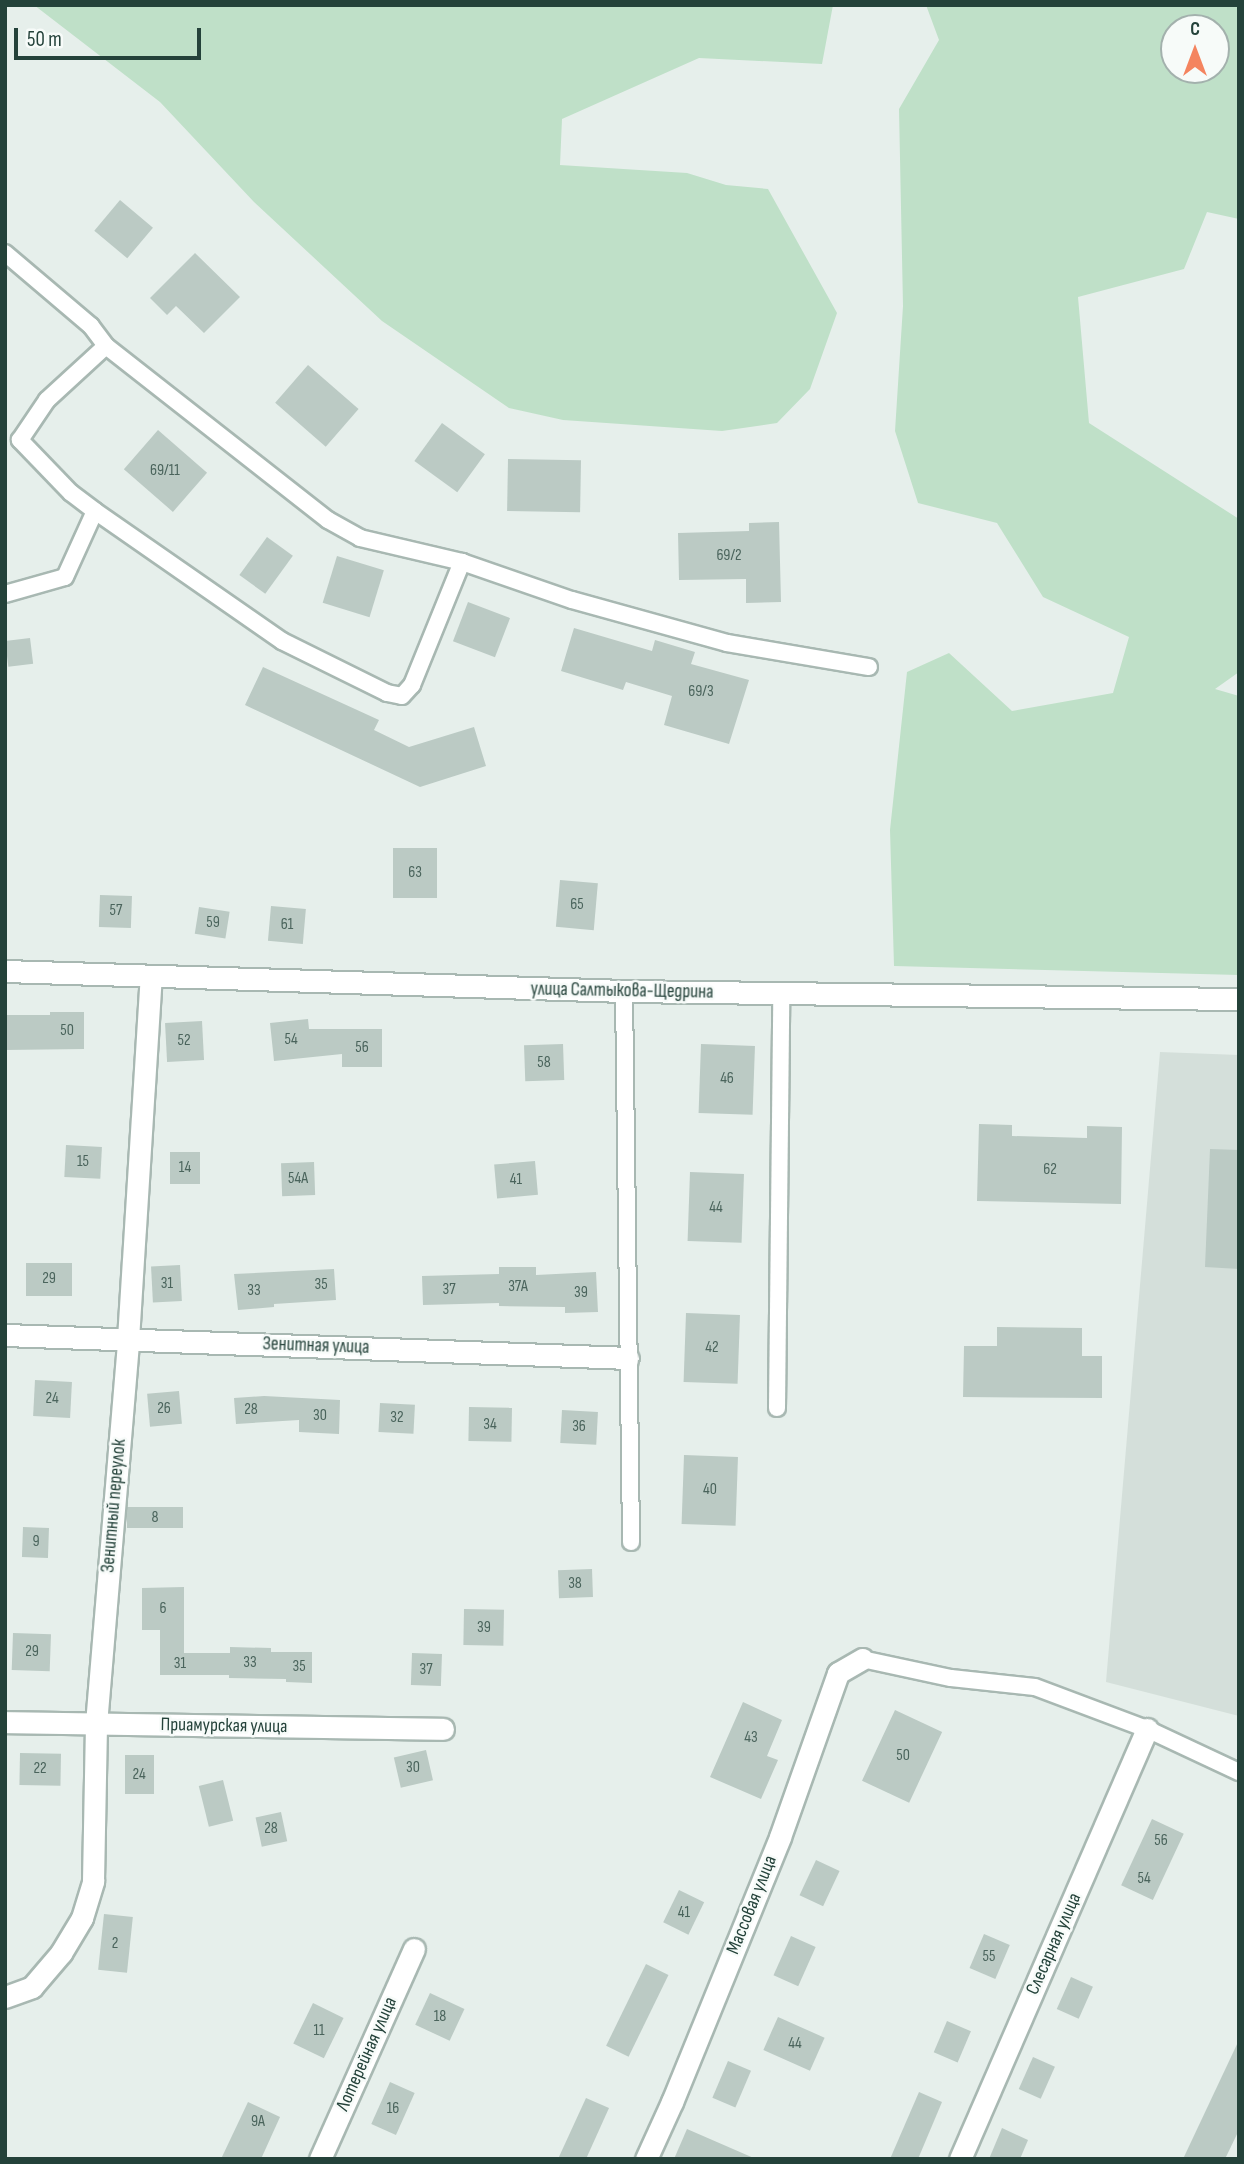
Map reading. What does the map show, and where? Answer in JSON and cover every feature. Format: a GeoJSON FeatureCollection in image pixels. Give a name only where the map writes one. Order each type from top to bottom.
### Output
{"type":"FeatureCollection","features":[{"type":"Feature","properties":{"kind":"street","name":"улица Салтыкова-Щедрина"},"geometry":{"type":"LineString","coordinates":[[5,971],[151,978],[781,995],[1239,999]]}},
{"type":"Feature","properties":{"kind":"street","name":"Зенитный переулок"},"geometry":{"type":"LineString","coordinates":[[5,1997],[32,1987],[61,1953],[82,1919],[93,1881],[96,1724],[128,1339],[151,978]]}},
{"type":"Feature","properties":{"kind":"street","name":"Зенитная улица"},"geometry":{"type":"LineString","coordinates":[[5,1335],[628,1358]]}},
{"type":"Feature","properties":{"kind":"street","name":"Массовая улица"},"geometry":{"type":"LineString","coordinates":[[646,2159],[678,2090],[780,1837],[838,1673],[862,1659]]}},
{"type":"Feature","properties":{"kind":"street","name":"Приамурская улица"},"geometry":{"type":"LineString","coordinates":[[5,1722],[443,1730]]}},
{"type":"Feature","properties":{"kind":"street","name":"Слесарная улица"},"geometry":{"type":"LineString","coordinates":[[960,2159],[1147,1729]]}},
{"type":"Feature","properties":{"kind":"street","name":"Лотерейная улица"},"geometry":{"type":"LineString","coordinates":[[320,2159],[414,1949]]}},
{"type":"Feature","properties":{"kind":"lane"},"geometry":{"type":"LineString","coordinates":[[5,253],[91,326],[106,346],[328,520],[360,538],[462,562],[572,600],[727,643],[869,667]]}},
{"type":"Feature","properties":{"kind":"lane"},"geometry":{"type":"LineString","coordinates":[[20,440],[47,400],[106,346]]}},
{"type":"Feature","properties":{"kind":"lane"},"geometry":{"type":"LineString","coordinates":[[5,431],[20,440],[71,493],[282,641],[387,693],[402,696],[412,685],[462,562]]}},
{"type":"Feature","properties":{"kind":"lane"},"geometry":{"type":"LineString","coordinates":[[5,594],[65,576],[95,511]]}},
{"type":"Feature","properties":{"kind":"lane"},"geometry":{"type":"LineString","coordinates":[[624,991],[631,1542]]}},
{"type":"Feature","properties":{"kind":"lane"},"geometry":{"type":"LineString","coordinates":[[777,1408],[781,995]]}},
{"type":"Feature","properties":{"kind":"lane"},"geometry":{"type":"LineString","coordinates":[[862,1659],[951,1678],[1035,1687],[1147,1729],[1239,1772]]}},
{"type":"Feature","properties":{"kind":"shaded area"},"geometry":{"type":"Polygon","coordinates":[[[1160,1052],[1239,1055],[1239,1716],[1106,1682],[1160,1052]]]}},
{"type":"Feature","properties":{"kind":"green space"},"geometry":{"type":"Polygon","coordinates":[[[34,5],[833,5],[822,64],[699,58],[562,119],[560,165],[687,173],[726,185],[768,189],[837,313],[810,389],[777,423],[722,431],[563,420],[509,408],[382,321],[254,202],[160,102],[34,5]]]}},
{"type":"Feature","properties":{"kind":"green space"},"geometry":{"type":"Polygon","coordinates":[[[926,5],[1239,5],[1239,219],[1207,212],[1184,269],[1078,297],[1089,423],[1239,519],[1239,672],[1215,689],[1239,696],[1239,975],[894,966],[890,830],[907,672],[949,653],[1012,711],[1113,693],[1129,637],[1043,597],[997,523],[918,503],[895,431],[903,306],[899,109],[939,40],[926,5]]]}},
{"type":"Feature","properties":{"kind":"building"},"geometry":{"type":"Polygon","coordinates":[[[120,200],[153,228],[127,258],[94,231],[120,200]]]}},
{"type":"Feature","properties":{"kind":"building"},"geometry":{"type":"Polygon","coordinates":[[[195,253],[240,297],[204,333],[176,306],[167,315],[150,298],[195,253]]]}},
{"type":"Feature","properties":{"kind":"building"},"geometry":{"type":"Polygon","coordinates":[[[308,365],[359,409],[326,447],[275,403],[308,365]]]}},
{"type":"Feature","properties":{"kind":"building"},"geometry":{"type":"Polygon","coordinates":[[[442,423],[485,454],[457,492],[414,461],[442,423]]]}},
{"type":"Feature","properties":{"kind":"building"},"geometry":{"type":"Polygon","coordinates":[[[158,430],[207,473],[173,512],[124,469],[158,430]]]}},
{"type":"Feature","properties":{"kind":"building"},"geometry":{"type":"Polygon","coordinates":[[[508,459],[581,460],[580,512],[507,511],[508,459]]]}},
{"type":"Feature","properties":{"kind":"building"},"geometry":{"type":"Polygon","coordinates":[[[779,522],[781,602],[746,603],[746,579],[679,580],[678,533],[749,531],[749,523],[779,522]]]}},
{"type":"Feature","properties":{"kind":"building"},"geometry":{"type":"Polygon","coordinates":[[[267,537],[293,556],[265,594],[239,575],[267,537]]]}},
{"type":"Feature","properties":{"kind":"building"},"geometry":{"type":"Polygon","coordinates":[[[337,556],[384,570],[370,617],[323,603],[337,556]]]}},
{"type":"Feature","properties":{"kind":"building"},"geometry":{"type":"Polygon","coordinates":[[[468,602],[510,618],[495,657],[453,641],[468,602]]]}},
{"type":"Feature","properties":{"kind":"building"},"geometry":{"type":"Polygon","coordinates":[[[574,628],[652,651],[655,640],[695,652],[691,664],[749,680],[729,744],[664,725],[672,696],[626,682],[623,690],[561,671],[574,628]]]}},
{"type":"Feature","properties":{"kind":"building"},"geometry":{"type":"Polygon","coordinates":[[[30,638],[33,664],[8,667],[5,641],[30,638]]]}},
{"type":"Feature","properties":{"kind":"building"},"geometry":{"type":"Polygon","coordinates":[[[263,667],[379,720],[374,730],[409,747],[474,727],[486,766],[420,787],[245,705],[263,667]]]}},
{"type":"Feature","properties":{"kind":"building"},"geometry":{"type":"Polygon","coordinates":[[[393,848],[437,848],[437,898],[393,898],[393,848]]]}},
{"type":"Feature","properties":{"kind":"building"},"geometry":{"type":"Polygon","coordinates":[[[560,880],[598,883],[594,930],[556,927],[560,880]]]}},
{"type":"Feature","properties":{"kind":"building"},"geometry":{"type":"Polygon","coordinates":[[[100,895],[132,896],[131,928],[99,927],[100,895]]]}},
{"type":"Feature","properties":{"kind":"building"},"geometry":{"type":"Polygon","coordinates":[[[271,906],[306,909],[303,944],[268,941],[271,906]]]}},
{"type":"Feature","properties":{"kind":"building"},"geometry":{"type":"Polygon","coordinates":[[[199,907],[230,912],[225,939],[195,934],[199,907]]]}},
{"type":"Feature","properties":{"kind":"building"},"geometry":{"type":"Polygon","coordinates":[[[50,1012],[84,1012],[84,1049],[5,1050],[5,1015],[50,1015],[50,1012]]]}},
{"type":"Feature","properties":{"kind":"building"},"geometry":{"type":"Polygon","coordinates":[[[308,1019],[309,1029],[382,1029],[382,1067],[342,1067],[342,1054],[274,1061],[270,1023],[308,1019]]]}},
{"type":"Feature","properties":{"kind":"building"},"geometry":{"type":"Polygon","coordinates":[[[202,1021],[204,1060],[167,1062],[165,1023],[202,1021]]]}},
{"type":"Feature","properties":{"kind":"building"},"geometry":{"type":"Polygon","coordinates":[[[563,1044],[564,1080],[525,1081],[524,1045],[563,1044]]]}},
{"type":"Feature","properties":{"kind":"building"},"geometry":{"type":"Polygon","coordinates":[[[701,1044],[755,1046],[753,1115],[699,1113],[701,1044]]]}},
{"type":"Feature","properties":{"kind":"building"},"geometry":{"type":"Polygon","coordinates":[[[979,1124],[1012,1125],[1012,1136],[1087,1138],[1087,1126],[1122,1127],[1121,1204],[977,1201],[979,1124]]]}},
{"type":"Feature","properties":{"kind":"building"},"geometry":{"type":"Polygon","coordinates":[[[66,1145],[102,1147],[100,1179],[64,1177],[66,1145]]]}},
{"type":"Feature","properties":{"kind":"building"},"geometry":{"type":"Polygon","coordinates":[[[1210,1149],[1239,1150],[1239,1269],[1205,1267],[1210,1149]]]}},
{"type":"Feature","properties":{"kind":"building"},"geometry":{"type":"Polygon","coordinates":[[[170,1152],[200,1152],[200,1184],[170,1184],[170,1152]]]}},
{"type":"Feature","properties":{"kind":"building"},"geometry":{"type":"Polygon","coordinates":[[[535,1161],[538,1195],[497,1198],[494,1165],[535,1161]]]}},
{"type":"Feature","properties":{"kind":"building"},"geometry":{"type":"Polygon","coordinates":[[[314,1162],[315,1195],[282,1196],[281,1163],[314,1162]]]}},
{"type":"Feature","properties":{"kind":"building"},"geometry":{"type":"Polygon","coordinates":[[[690,1172],[744,1174],[742,1243],[688,1241],[690,1172]]]}},
{"type":"Feature","properties":{"kind":"building"},"geometry":{"type":"Polygon","coordinates":[[[26,1263],[72,1263],[72,1296],[26,1296],[26,1263]]]}},
{"type":"Feature","properties":{"kind":"building"},"geometry":{"type":"Polygon","coordinates":[[[180,1265],[182,1301],[153,1302],[151,1267],[180,1265]]]}},
{"type":"Feature","properties":{"kind":"building"},"geometry":{"type":"Polygon","coordinates":[[[499,1267],[536,1267],[536,1275],[596,1272],[598,1312],[565,1313],[565,1307],[499,1306],[499,1303],[423,1305],[422,1276],[499,1274],[499,1267]]]}},
{"type":"Feature","properties":{"kind":"building"},"geometry":{"type":"Polygon","coordinates":[[[334,1269],[336,1300],[274,1304],[274,1307],[238,1310],[234,1274],[334,1269]]]}},
{"type":"Feature","properties":{"kind":"building"},"geometry":{"type":"Polygon","coordinates":[[[686,1313],[740,1315],[738,1384],[684,1382],[686,1313]]]}},
{"type":"Feature","properties":{"kind":"building"},"geometry":{"type":"Polygon","coordinates":[[[997,1327],[1082,1328],[1082,1356],[1102,1356],[1102,1398],[963,1397],[964,1346],[997,1346],[997,1327]]]}},
{"type":"Feature","properties":{"kind":"building"},"geometry":{"type":"Polygon","coordinates":[[[35,1380],[72,1382],[70,1418],[33,1416],[35,1380]]]}},
{"type":"Feature","properties":{"kind":"building"},"geometry":{"type":"Polygon","coordinates":[[[179,1391],[182,1424],[150,1427],[147,1394],[179,1391]]]}},
{"type":"Feature","properties":{"kind":"building"},"geometry":{"type":"Polygon","coordinates":[[[264,1396],[340,1400],[339,1434],[299,1432],[299,1420],[236,1424],[234,1398],[264,1396]]]}},
{"type":"Feature","properties":{"kind":"building"},"geometry":{"type":"Polygon","coordinates":[[[380,1403],[415,1405],[413,1434],[378,1432],[380,1403]]]}},
{"type":"Feature","properties":{"kind":"building"},"geometry":{"type":"Polygon","coordinates":[[[469,1407],[512,1408],[511,1442],[468,1441],[469,1407]]]}},
{"type":"Feature","properties":{"kind":"building"},"geometry":{"type":"Polygon","coordinates":[[[562,1410],[598,1412],[596,1445],[560,1443],[562,1410]]]}},
{"type":"Feature","properties":{"kind":"building"},"geometry":{"type":"Polygon","coordinates":[[[684,1455],[738,1457],[736,1526],[682,1524],[684,1455]]]}},
{"type":"Feature","properties":{"kind":"building"},"geometry":{"type":"Polygon","coordinates":[[[127,1507],[183,1507],[183,1528],[127,1528],[127,1507]]]}},
{"type":"Feature","properties":{"kind":"building"},"geometry":{"type":"Polygon","coordinates":[[[23,1527],[49,1528],[48,1558],[22,1557],[23,1527]]]}},
{"type":"Feature","properties":{"kind":"building"},"geometry":{"type":"Polygon","coordinates":[[[592,1569],[593,1597],[559,1598],[558,1570],[592,1569]]]}},
{"type":"Feature","properties":{"kind":"building"},"geometry":{"type":"Polygon","coordinates":[[[184,1587],[184,1653],[230,1653],[230,1647],[271,1648],[271,1652],[312,1652],[312,1683],[286,1682],[286,1679],[229,1678],[229,1675],[160,1675],[160,1630],[142,1630],[142,1588],[184,1587]]]}},
{"type":"Feature","properties":{"kind":"building"},"geometry":{"type":"Polygon","coordinates":[[[464,1609],[504,1610],[503,1646],[463,1645],[464,1609]]]}},
{"type":"Feature","properties":{"kind":"building"},"geometry":{"type":"Polygon","coordinates":[[[13,1633],[51,1634],[50,1671],[12,1670],[13,1633]]]}},
{"type":"Feature","properties":{"kind":"building"},"geometry":{"type":"Polygon","coordinates":[[[412,1653],[442,1654],[441,1686],[411,1685],[412,1653]]]}},
{"type":"Feature","properties":{"kind":"building"},"geometry":{"type":"Polygon","coordinates":[[[743,1702],[782,1720],[767,1756],[778,1760],[761,1799],[710,1777],[743,1702]]]}},
{"type":"Feature","properties":{"kind":"building"},"geometry":{"type":"Polygon","coordinates":[[[895,1710],[942,1732],[909,1803],[862,1781],[895,1710]]]}},
{"type":"Feature","properties":{"kind":"building"},"geometry":{"type":"Polygon","coordinates":[[[426,1750],[433,1780],[401,1788],[394,1757],[426,1750]]]}},
{"type":"Feature","properties":{"kind":"building"},"geometry":{"type":"Polygon","coordinates":[[[20,1753],[61,1754],[60,1786],[19,1785],[20,1753]]]}},
{"type":"Feature","properties":{"kind":"building"},"geometry":{"type":"Polygon","coordinates":[[[125,1755],[154,1755],[154,1794],[125,1794],[125,1755]]]}},
{"type":"Feature","properties":{"kind":"building"},"geometry":{"type":"Polygon","coordinates":[[[223,1780],[233,1821],[209,1827],[199,1786],[223,1780]]]}},
{"type":"Feature","properties":{"kind":"building"},"geometry":{"type":"Polygon","coordinates":[[[281,1812],[287,1841],[262,1847],[256,1817],[281,1812]]]}},
{"type":"Feature","properties":{"kind":"building"},"geometry":{"type":"Polygon","coordinates":[[[1152,1819],[1184,1834],[1153,1900],[1121,1885],[1152,1819]]]}},
{"type":"Feature","properties":{"kind":"building"},"geometry":{"type":"Polygon","coordinates":[[[816,1860],[840,1871],[823,1906],[800,1895],[816,1860]]]}},
{"type":"Feature","properties":{"kind":"building"},"geometry":{"type":"Polygon","coordinates":[[[679,1890],[704,1902],[688,1935],[663,1922],[679,1890]]]}},
{"type":"Feature","properties":{"kind":"building"},"geometry":{"type":"Polygon","coordinates":[[[104,1914],[133,1917],[127,1973],[98,1970],[104,1914]]]}},
{"type":"Feature","properties":{"kind":"building"},"geometry":{"type":"Polygon","coordinates":[[[984,1934],[1010,1945],[995,1979],[970,1968],[984,1934]]]}},
{"type":"Feature","properties":{"kind":"building"},"geometry":{"type":"Polygon","coordinates":[[[791,1936],[816,1947],[798,1986],[774,1975],[791,1936]]]}},
{"type":"Feature","properties":{"kind":"building"},"geometry":{"type":"Polygon","coordinates":[[[646,1964],[668,1975],[629,2057],[606,2046],[646,1964]]]}},
{"type":"Feature","properties":{"kind":"building"},"geometry":{"type":"Polygon","coordinates":[[[1071,1977],[1093,1987],[1079,2019],[1057,2009],[1071,1977]]]}},
{"type":"Feature","properties":{"kind":"building"},"geometry":{"type":"Polygon","coordinates":[[[430,1993],[464,2009],[450,2041],[415,2025],[430,1993]]]}},
{"type":"Feature","properties":{"kind":"building"},"geometry":{"type":"Polygon","coordinates":[[[313,2003],[344,2018],[324,2058],[293,2043],[313,2003]]]}},
{"type":"Feature","properties":{"kind":"building"},"geometry":{"type":"Polygon","coordinates":[[[778,2017],[825,2038],[810,2071],[763,2050],[778,2017]]]}},
{"type":"Feature","properties":{"kind":"building"},"geometry":{"type":"Polygon","coordinates":[[[947,2021],[971,2031],[958,2062],[934,2052],[947,2021]]]}},
{"type":"Feature","properties":{"kind":"building"},"geometry":{"type":"Polygon","coordinates":[[[1239,2040],[1239,2130],[1225,2159],[1183,2159],[1239,2040]]]}},
{"type":"Feature","properties":{"kind":"building"},"geometry":{"type":"Polygon","coordinates":[[[1033,2057],[1055,2067],[1041,2099],[1019,2089],[1033,2057]]]}},
{"type":"Feature","properties":{"kind":"building"},"geometry":{"type":"Polygon","coordinates":[[[728,2061],[751,2071],[735,2108],[712,2098],[728,2061]]]}},
{"type":"Feature","properties":{"kind":"building"},"geometry":{"type":"Polygon","coordinates":[[[390,2082],[415,2093],[396,2135],[371,2124],[390,2082]]]}},
{"type":"Feature","properties":{"kind":"building"},"geometry":{"type":"Polygon","coordinates":[[[919,2092],[942,2102],[918,2159],[890,2159],[919,2092]]]}},
{"type":"Feature","properties":{"kind":"building"},"geometry":{"type":"Polygon","coordinates":[[[586,2098],[609,2108],[586,2159],[558,2159],[586,2098]]]}},
{"type":"Feature","properties":{"kind":"building"},"geometry":{"type":"Polygon","coordinates":[[[248,2102],[280,2117],[261,2159],[221,2159],[248,2102]]]}},
{"type":"Feature","properties":{"kind":"building"},"geometry":{"type":"Polygon","coordinates":[[[1002,2128],[1028,2140],[1020,2159],[989,2159],[1002,2128]]]}},
{"type":"Feature","properties":{"kind":"building"},"geometry":{"type":"Polygon","coordinates":[[[687,2129],[756,2159],[674,2159],[687,2129]]]}}]}
